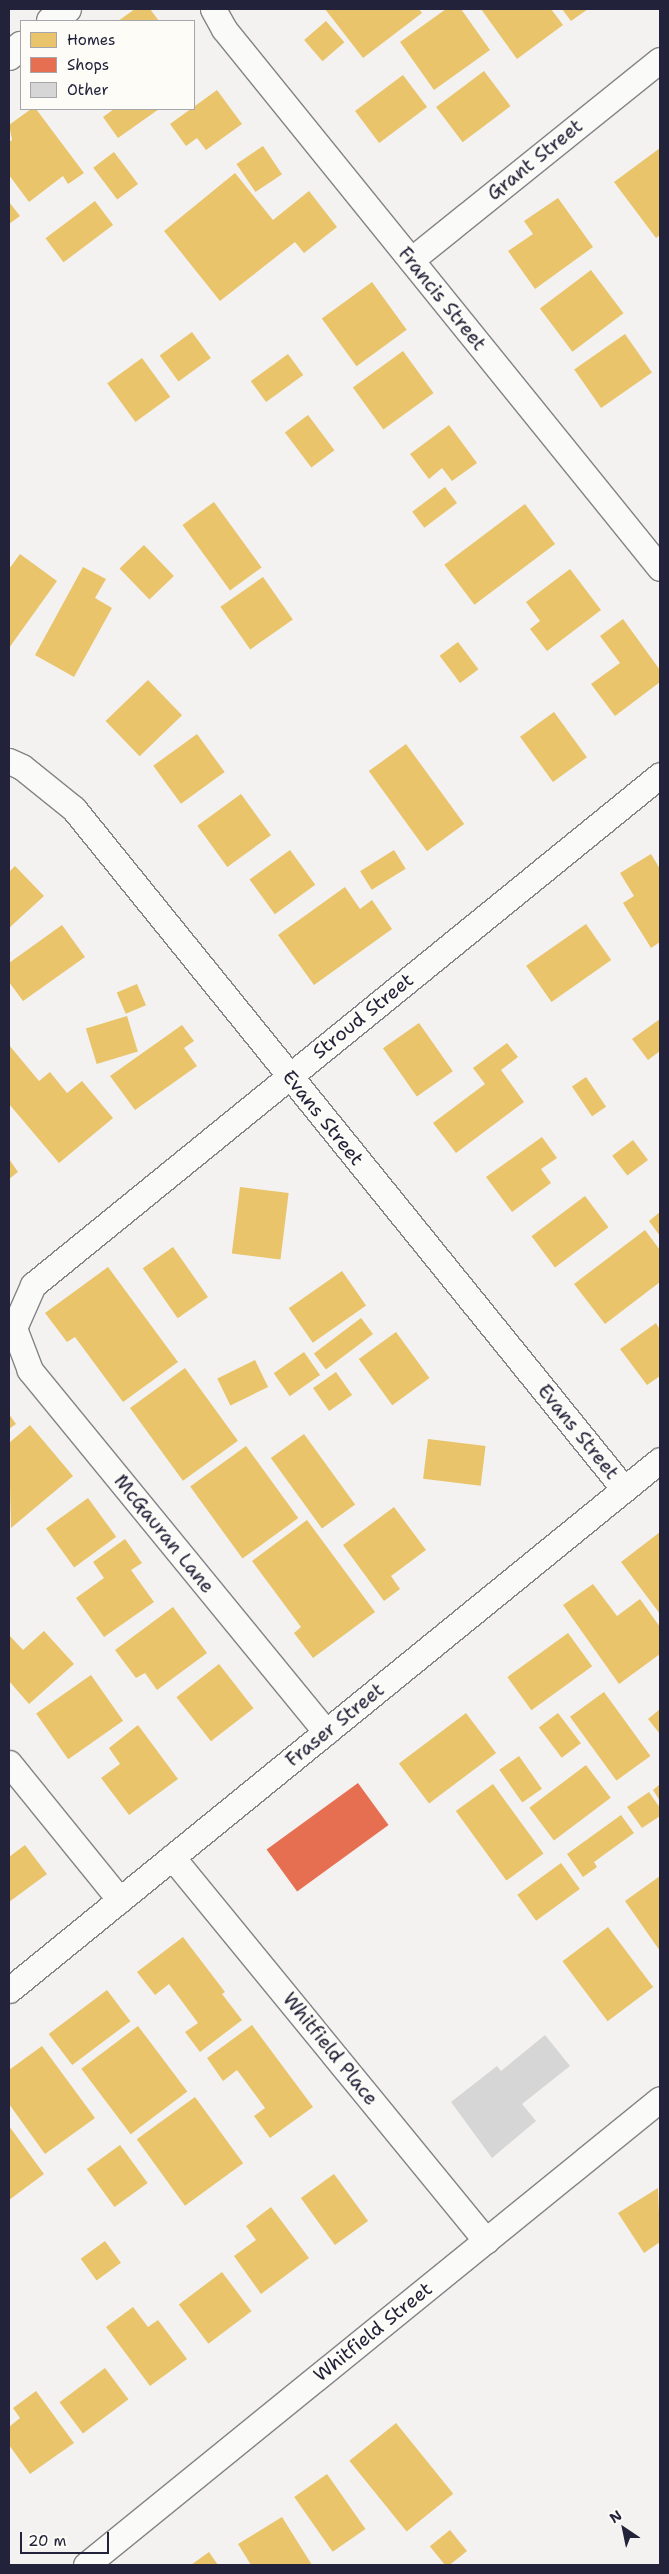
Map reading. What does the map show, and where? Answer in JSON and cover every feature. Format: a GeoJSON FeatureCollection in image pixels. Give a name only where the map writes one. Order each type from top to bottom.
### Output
{"type":"FeatureCollection","features":[{"type":"Feature","properties":{"kind":"main road"},"geometry":{"type":"LineString","coordinates":[[52,20],[67,9]]}},
{"type":"Feature","properties":{"kind":"main road"},"geometry":{"type":"LineString","coordinates":[[9,56],[20,47]]}},
{"type":"Feature","properties":{"kind":"street","name":"Francis Street"},"geometry":{"type":"LineString","coordinates":[[199,9],[219,19],[660,568]]}},
{"type":"Feature","properties":{"kind":"street","name":"Grant Street"},"geometry":{"type":"LineString","coordinates":[[411,260],[660,60]]}},
{"type":"Feature","properties":{"kind":"street","name":"Evans Street"},"geometry":{"type":"LineString","coordinates":[[9,761],[22,767],[74,809],[624,1489]]}},
{"type":"Feature","properties":{"kind":"street","name":"Stroud Street"},"geometry":{"type":"LineString","coordinates":[[14,1328],[33,1285],[660,775]]}},
{"type":"Feature","properties":{"kind":"street","name":"McGauran Lane"},"geometry":{"type":"LineString","coordinates":[[14,1328],[30,1370],[326,1732]]}},
{"type":"Feature","properties":{"kind":"street","name":"Fraser Street"},"geometry":{"type":"LineString","coordinates":[[9,1990],[660,1460]]}},
{"type":"Feature","properties":{"kind":"street"},"geometry":{"type":"LineString","coordinates":[[9,1764],[120,1900]]}},
{"type":"Feature","properties":{"kind":"street","name":"Whitfield Place"},"geometry":{"type":"LineString","coordinates":[[172,1857],[486,2241]]}},
{"type":"Feature","properties":{"kind":"street","name":"Whitfield Street"},"geometry":{"type":"LineString","coordinates":[[86,2565],[660,2099]]}},
{"type":"Feature","properties":{"kind":"building: Homes"},"geometry":{"type":"Polygon","coordinates":[[[135,9],[150,9],[158,20],[119,20],[135,9]]]}},
{"type":"Feature","properties":{"kind":"building: Homes"},"geometry":{"type":"Polygon","coordinates":[[[325,9],[419,9],[422,13],[363,58],[325,9]]]}},
{"type":"Feature","properties":{"kind":"building: Homes"},"geometry":{"type":"Polygon","coordinates":[[[446,9],[461,9],[490,50],[434,90],[400,42],[446,9]]]}},
{"type":"Feature","properties":{"kind":"building: Homes"},"geometry":{"type":"Polygon","coordinates":[[[481,9],[551,9],[563,25],[517,59],[481,9]]]}},
{"type":"Feature","properties":{"kind":"building: Homes"},"geometry":{"type":"Polygon","coordinates":[[[562,9],[588,9],[571,21],[562,9]]]}},
{"type":"Feature","properties":{"kind":"building: Homes"},"geometry":{"type":"Polygon","coordinates":[[[326,21],[344,42],[322,61],[304,40],[326,21]]]}},
{"type":"Feature","properties":{"kind":"building: Homes"},"geometry":{"type":"Polygon","coordinates":[[[484,71],[510,106],[463,142],[436,107],[484,71]]]}},
{"type":"Feature","properties":{"kind":"building: Homes"},"geometry":{"type":"Polygon","coordinates":[[[403,75],[427,107],[379,143],[355,111],[403,75]]]}},
{"type":"Feature","properties":{"kind":"building: Homes"},"geometry":{"type":"Polygon","coordinates":[[[217,90],[242,124],[206,150],[197,138],[186,146],[170,124],[189,110],[195,110],[195,106],[217,90]]]}},
{"type":"Feature","properties":{"kind":"building: Homes"},"geometry":{"type":"Polygon","coordinates":[[[30,110],[37,110],[84,173],[68,184],[63,176],[29,202],[9,175],[9,142],[12,140],[9,125],[30,110]]]}},
{"type":"Feature","properties":{"kind":"building: Homes"},"geometry":{"type":"Polygon","coordinates":[[[113,110],[158,110],[118,138],[103,117],[113,110]]]}},
{"type":"Feature","properties":{"kind":"building: Homes"},"geometry":{"type":"Polygon","coordinates":[[[263,146],[282,174],[255,192],[236,164],[263,146]]]}},
{"type":"Feature","properties":{"kind":"building: Homes"},"geometry":{"type":"Polygon","coordinates":[[[660,148],[660,235],[656,238],[614,182],[660,148]]]}},
{"type":"Feature","properties":{"kind":"building: Homes"},"geometry":{"type":"Polygon","coordinates":[[[114,152],[138,184],[117,200],[93,168],[114,152]]]}},
{"type":"Feature","properties":{"kind":"building: Homes"},"geometry":{"type":"Polygon","coordinates":[[[235,173],[273,220],[309,191],[337,227],[304,253],[295,242],[220,301],[164,231],[235,173]]]}},
{"type":"Feature","properties":{"kind":"building: Homes"},"geometry":{"type":"Polygon","coordinates":[[[558,198],[593,247],[535,289],[508,251],[533,234],[524,221],[558,198]]]}},
{"type":"Feature","properties":{"kind":"building: Homes"},"geometry":{"type":"Polygon","coordinates":[[[95,201],[113,225],[64,262],[45,238],[95,201]]]}},
{"type":"Feature","properties":{"kind":"building: Homes"},"geometry":{"type":"Polygon","coordinates":[[[9,202],[20,216],[9,224],[9,202]]]}},
{"type":"Feature","properties":{"kind":"building: Homes"},"geometry":{"type":"Polygon","coordinates":[[[591,270],[623,313],[572,352],[540,309],[591,270]]]}},
{"type":"Feature","properties":{"kind":"building: Homes"},"geometry":{"type":"Polygon","coordinates":[[[372,282],[407,330],[357,366],[322,318],[372,282]]]}},
{"type":"Feature","properties":{"kind":"building: Homes"},"geometry":{"type":"Polygon","coordinates":[[[192,332],[211,358],[178,381],[160,356],[192,332]]]}},
{"type":"Feature","properties":{"kind":"building: Homes"},"geometry":{"type":"Polygon","coordinates":[[[625,334],[652,373],[601,408],[574,370],[625,334]]]}},
{"type":"Feature","properties":{"kind":"building: Homes"},"geometry":{"type":"Polygon","coordinates":[[[403,351],[434,393],[383,430],[353,387],[403,351]]]}},
{"type":"Feature","properties":{"kind":"building: Homes"},"geometry":{"type":"Polygon","coordinates":[[[288,354],[303,375],[266,402],[251,381],[288,354]]]}},
{"type":"Feature","properties":{"kind":"building: Homes"},"geometry":{"type":"Polygon","coordinates":[[[142,358],[170,397],[135,422],[107,383],[142,358]]]}},
{"type":"Feature","properties":{"kind":"building: Homes"},"geometry":{"type":"Polygon","coordinates":[[[308,415],[334,450],[311,468],[285,432],[308,415]]]}},
{"type":"Feature","properties":{"kind":"building: Homes"},"geometry":{"type":"Polygon","coordinates":[[[449,425],[477,463],[452,481],[442,468],[429,479],[410,454],[449,425]]]}},
{"type":"Feature","properties":{"kind":"building: Homes"},"geometry":{"type":"Polygon","coordinates":[[[445,487],[457,503],[424,528],[412,512],[445,487]]]}},
{"type":"Feature","properties":{"kind":"building: Homes"},"geometry":{"type":"Polygon","coordinates":[[[214,502],[262,568],[230,590],[182,525],[214,502]]]}},
{"type":"Feature","properties":{"kind":"building: Homes"},"geometry":{"type":"Polygon","coordinates":[[[525,504],[555,544],[474,605],[444,565],[525,504]]]}},
{"type":"Feature","properties":{"kind":"building: Homes"},"geometry":{"type":"Polygon","coordinates":[[[144,545],[174,576],[149,600],[120,569],[144,545]]]}},
{"type":"Feature","properties":{"kind":"building: Homes"},"geometry":{"type":"Polygon","coordinates":[[[20,554],[57,581],[9,648],[9,569],[20,554]]]}},
{"type":"Feature","properties":{"kind":"building: Homes"},"geometry":{"type":"Polygon","coordinates":[[[83,567],[106,579],[95,598],[112,608],[74,677],[35,655],[83,567]]]}},
{"type":"Feature","properties":{"kind":"building: Homes"},"geometry":{"type":"Polygon","coordinates":[[[570,569],[601,610],[547,651],[530,629],[540,621],[526,602],[570,569]]]}},
{"type":"Feature","properties":{"kind":"building: Homes"},"geometry":{"type":"Polygon","coordinates":[[[263,577],[293,620],[250,649],[220,607],[263,577]]]}},
{"type":"Feature","properties":{"kind":"building: Homes"},"geometry":{"type":"Polygon","coordinates":[[[623,619],[660,670],[660,682],[615,716],[591,684],[620,663],[600,636],[623,619]]]}},
{"type":"Feature","properties":{"kind":"building: Homes"},"geometry":{"type":"Polygon","coordinates":[[[458,642],[478,669],[460,683],[440,656],[458,642]]]}},
{"type":"Feature","properties":{"kind":"building: Homes"},"geometry":{"type":"Polygon","coordinates":[[[148,680],[182,715],[140,756],[106,721],[148,680]]]}},
{"type":"Feature","properties":{"kind":"building: Homes"},"geometry":{"type":"Polygon","coordinates":[[[554,712],[587,757],[553,782],[520,737],[554,712]]]}},
{"type":"Feature","properties":{"kind":"building: Homes"},"geometry":{"type":"Polygon","coordinates":[[[197,734],[225,772],[181,804],[153,766],[197,734]]]}},
{"type":"Feature","properties":{"kind":"building: Homes"},"geometry":{"type":"Polygon","coordinates":[[[406,744],[464,824],[427,851],[369,771],[406,744]]]}},
{"type":"Feature","properties":{"kind":"building: Homes"},"geometry":{"type":"Polygon","coordinates":[[[241,794],[271,835],[227,867],[197,826],[241,794]]]}},
{"type":"Feature","properties":{"kind":"building: Homes"},"geometry":{"type":"Polygon","coordinates":[[[290,850],[315,885],[275,914],[250,879],[290,850]]]}},
{"type":"Feature","properties":{"kind":"building: Homes"},"geometry":{"type":"Polygon","coordinates":[[[394,850],[406,869],[372,890],[360,871],[394,850]]]}},
{"type":"Feature","properties":{"kind":"building: Homes"},"geometry":{"type":"Polygon","coordinates":[[[651,854],[660,869],[660,942],[651,948],[623,903],[634,896],[620,873],[651,854]]]}},
{"type":"Feature","properties":{"kind":"building: Homes"},"geometry":{"type":"Polygon","coordinates":[[[15,866],[44,896],[9,928],[9,872],[15,866]]]}},
{"type":"Feature","properties":{"kind":"building: Homes"},"geometry":{"type":"Polygon","coordinates":[[[345,887],[360,909],[372,900],[392,929],[314,985],[278,935],[345,887]]]}},
{"type":"Feature","properties":{"kind":"building: Homes"},"geometry":{"type":"Polygon","coordinates":[[[586,924],[611,960],[551,1002],[526,966],[586,924]]]}},
{"type":"Feature","properties":{"kind":"building: Homes"},"geometry":{"type":"Polygon","coordinates":[[[62,925],[85,957],[23,1001],[9,982],[9,963],[62,925]]]}},
{"type":"Feature","properties":{"kind":"building: Homes"},"geometry":{"type":"Polygon","coordinates":[[[137,984],[146,1005],[126,1014],[117,993],[137,984]]]}},
{"type":"Feature","properties":{"kind":"building: Homes"},"geometry":{"type":"Polygon","coordinates":[[[127,1016],[138,1051],[97,1064],[86,1029],[127,1016]]]}},
{"type":"Feature","properties":{"kind":"building: Homes"},"geometry":{"type":"Polygon","coordinates":[[[660,1019],[660,1051],[648,1060],[632,1039],[660,1019]]]}},
{"type":"Feature","properties":{"kind":"building: Homes"},"geometry":{"type":"Polygon","coordinates":[[[419,1023],[453,1071],[417,1097],[383,1048],[419,1023]]]}},
{"type":"Feature","properties":{"kind":"building: Homes"},"geometry":{"type":"Polygon","coordinates":[[[182,1025],[194,1041],[184,1048],[197,1066],[135,1110],[110,1076],[182,1025]]]}},
{"type":"Feature","properties":{"kind":"building: Homes"},"geometry":{"type":"Polygon","coordinates":[[[507,1043],[518,1057],[501,1070],[524,1102],[456,1153],[433,1123],[485,1084],[473,1068],[507,1043]]]}},
{"type":"Feature","properties":{"kind":"building: Homes"},"geometry":{"type":"Polygon","coordinates":[[[9,1045],[39,1081],[50,1072],[67,1093],[82,1081],[113,1118],[59,1163],[9,1104],[9,1045]]]}},
{"type":"Feature","properties":{"kind":"building: Homes"},"geometry":{"type":"Polygon","coordinates":[[[586,1077],[606,1107],[592,1116],[572,1087],[586,1077]]]}},
{"type":"Feature","properties":{"kind":"building: Homes"},"geometry":{"type":"Polygon","coordinates":[[[542,1137],[557,1158],[541,1169],[551,1183],[512,1212],[486,1177],[542,1137]]]}},
{"type":"Feature","properties":{"kind":"building: Homes"},"geometry":{"type":"Polygon","coordinates":[[[633,1140],[648,1160],[627,1176],[612,1156],[633,1140]]]}},
{"type":"Feature","properties":{"kind":"building: Homes"},"geometry":{"type":"Polygon","coordinates":[[[9,1159],[18,1172],[9,1179],[9,1159]]]}},
{"type":"Feature","properties":{"kind":"building: Homes"},"geometry":{"type":"Polygon","coordinates":[[[240,1187],[289,1193],[280,1259],[232,1254],[240,1187]]]}},
{"type":"Feature","properties":{"kind":"building: Homes"},"geometry":{"type":"Polygon","coordinates":[[[585,1196],[608,1227],[555,1267],[531,1236],[585,1196]]]}},
{"type":"Feature","properties":{"kind":"building: Homes"},"geometry":{"type":"Polygon","coordinates":[[[660,1212],[660,1236],[649,1221],[660,1212]]]}},
{"type":"Feature","properties":{"kind":"building: Homes"},"geometry":{"type":"Polygon","coordinates":[[[645,1230],[660,1250],[660,1282],[605,1324],[574,1284],[645,1230]]]}},
{"type":"Feature","properties":{"kind":"building: Homes"},"geometry":{"type":"Polygon","coordinates":[[[173,1247],[208,1297],[178,1318],[143,1268],[173,1247]]]}},
{"type":"Feature","properties":{"kind":"building: Homes"},"geometry":{"type":"Polygon","coordinates":[[[108,1267],[178,1362],[123,1402],[75,1337],[67,1342],[45,1313],[108,1267]]]}},
{"type":"Feature","properties":{"kind":"building: Homes"},"geometry":{"type":"Polygon","coordinates":[[[342,1271],[366,1305],[313,1343],[289,1308],[342,1271]]]}},
{"type":"Feature","properties":{"kind":"building: Homes"},"geometry":{"type":"Polygon","coordinates":[[[361,1318],[373,1334],[326,1369],[314,1354],[361,1318]]]}},
{"type":"Feature","properties":{"kind":"building: Homes"},"geometry":{"type":"Polygon","coordinates":[[[656,1323],[660,1330],[660,1376],[647,1385],[620,1349],[656,1323]]]}},
{"type":"Feature","properties":{"kind":"building: Homes"},"geometry":{"type":"Polygon","coordinates":[[[396,1332],[430,1378],[392,1405],[359,1359],[396,1332]]]}},
{"type":"Feature","properties":{"kind":"building: Homes"},"geometry":{"type":"Polygon","coordinates":[[[304,1352],[320,1375],[290,1396],[274,1373],[304,1352]]]}},
{"type":"Feature","properties":{"kind":"building: Homes"},"geometry":{"type":"Polygon","coordinates":[[[255,1360],[268,1387],[230,1405],[217,1378],[255,1360]]]}},
{"type":"Feature","properties":{"kind":"building: Homes"},"geometry":{"type":"Polygon","coordinates":[[[185,1368],[238,1441],[183,1481],[130,1408],[185,1368]]]}},
{"type":"Feature","properties":{"kind":"building: Homes"},"geometry":{"type":"Polygon","coordinates":[[[336,1372],[352,1395],[329,1411],[313,1388],[336,1372]]]}},
{"type":"Feature","properties":{"kind":"building: Homes"},"geometry":{"type":"Polygon","coordinates":[[[9,1414],[16,1424],[9,1429],[9,1414]]]}},
{"type":"Feature","properties":{"kind":"building: Homes"},"geometry":{"type":"Polygon","coordinates":[[[30,1425],[73,1476],[11,1528],[9,1443],[30,1425]]]}},
{"type":"Feature","properties":{"kind":"building: Homes"},"geometry":{"type":"Polygon","coordinates":[[[304,1434],[355,1504],[322,1528],[271,1458],[304,1434]]]}},
{"type":"Feature","properties":{"kind":"building: Homes"},"geometry":{"type":"Polygon","coordinates":[[[428,1439],[486,1446],[481,1486],[423,1479],[428,1439]]]}},
{"type":"Feature","properties":{"kind":"building: Homes"},"geometry":{"type":"Polygon","coordinates":[[[246,1446],[298,1518],[242,1559],[190,1487],[246,1446]]]}},
{"type":"Feature","properties":{"kind":"building: Homes"},"geometry":{"type":"Polygon","coordinates":[[[88,1498],[116,1537],[74,1567],[46,1529],[88,1498]]]}},
{"type":"Feature","properties":{"kind":"building: Homes"},"geometry":{"type":"Polygon","coordinates":[[[394,1507],[426,1550],[391,1576],[400,1589],[384,1601],[343,1545],[394,1507]]]}},
{"type":"Feature","properties":{"kind":"building: Homes"},"geometry":{"type":"Polygon","coordinates":[[[307,1520],[375,1612],[313,1658],[294,1633],[301,1627],[252,1561],[307,1520]]]}},
{"type":"Feature","properties":{"kind":"building: Homes"},"geometry":{"type":"Polygon","coordinates":[[[660,1532],[660,1614],[621,1562],[660,1532]]]}},
{"type":"Feature","properties":{"kind":"building: Homes"},"geometry":{"type":"Polygon","coordinates":[[[125,1539],[142,1563],[131,1570],[154,1602],[104,1637],[76,1598],[104,1578],[93,1562],[125,1539]]]}},
{"type":"Feature","properties":{"kind":"building: Homes"},"geometry":{"type":"Polygon","coordinates":[[[593,1584],[617,1616],[640,1599],[660,1627],[660,1654],[619,1684],[563,1605],[593,1584]]]}},
{"type":"Feature","properties":{"kind":"building: Homes"},"geometry":{"type":"Polygon","coordinates":[[[173,1607],[207,1653],[157,1690],[145,1673],[136,1678],[115,1650],[173,1607]]]}},
{"type":"Feature","properties":{"kind":"building: Homes"},"geometry":{"type":"Polygon","coordinates":[[[44,1631],[74,1664],[29,1704],[9,1681],[9,1635],[23,1650],[44,1631]]]}},
{"type":"Feature","properties":{"kind":"building: Homes"},"geometry":{"type":"Polygon","coordinates":[[[568,1633],[592,1666],[531,1710],[507,1677],[568,1633]]]}},
{"type":"Feature","properties":{"kind":"building: Homes"},"geometry":{"type":"Polygon","coordinates":[[[219,1664],[253,1708],[211,1741],[176,1697],[219,1664]]]}},
{"type":"Feature","properties":{"kind":"building: Homes"},"geometry":{"type":"Polygon","coordinates":[[[91,1675],[123,1721],[68,1759],[36,1713],[91,1675]]]}},
{"type":"Feature","properties":{"kind":"building: Homes"},"geometry":{"type":"Polygon","coordinates":[[[604,1692],[650,1756],[616,1781],[570,1717],[604,1692]]]}},
{"type":"Feature","properties":{"kind":"building: Homes"},"geometry":{"type":"Polygon","coordinates":[[[660,1709],[660,1734],[648,1719],[660,1709]]]}},
{"type":"Feature","properties":{"kind":"building: Homes"},"geometry":{"type":"Polygon","coordinates":[[[466,1713],[496,1753],[429,1803],[399,1764],[466,1713]]]}},
{"type":"Feature","properties":{"kind":"building: Homes"},"geometry":{"type":"Polygon","coordinates":[[[558,1713],[581,1743],[562,1758],[539,1727],[558,1713]]]}},
{"type":"Feature","properties":{"kind":"building: Homes"},"geometry":{"type":"Polygon","coordinates":[[[138,1725],[178,1779],[129,1815],[101,1778],[120,1764],[109,1748],[138,1725]]]}},
{"type":"Feature","properties":{"kind":"building: Homes"},"geometry":{"type":"Polygon","coordinates":[[[519,1756],[542,1789],[522,1803],[499,1770],[519,1756]]]}},
{"type":"Feature","properties":{"kind":"building: Homes"},"geometry":{"type":"Polygon","coordinates":[[[586,1765],[611,1798],[554,1840],[529,1808],[586,1765]]]}},
{"type":"Feature","properties":{"kind":"building: Homes"},"geometry":{"type":"Polygon","coordinates":[[[493,1784],[544,1854],[506,1881],[456,1811],[493,1784]]]}},
{"type":"Feature","properties":{"kind":"building: Homes"},"geometry":{"type":"Polygon","coordinates":[[[660,1784],[660,1801],[653,1790],[660,1784]]]}},
{"type":"Feature","properties":{"kind":"building: Homes"},"geometry":{"type":"Polygon","coordinates":[[[649,1792],[660,1808],[660,1816],[642,1828],[627,1807],[649,1792]]]}},
{"type":"Feature","properties":{"kind":"building: Homes"},"geometry":{"type":"Polygon","coordinates":[[[621,1815],[634,1833],[594,1862],[597,1867],[583,1877],[567,1854],[621,1815]]]}},
{"type":"Feature","properties":{"kind":"building: Homes"},"geometry":{"type":"Polygon","coordinates":[[[25,1845],[47,1874],[9,1902],[9,1857],[25,1845]]]}},
{"type":"Feature","properties":{"kind":"building: Homes"},"geometry":{"type":"Polygon","coordinates":[[[561,1863],[580,1889],[536,1921],[517,1895],[561,1863]]]}},
{"type":"Feature","properties":{"kind":"building: Homes"},"geometry":{"type":"Polygon","coordinates":[[[660,1876],[660,1951],[625,1901],[660,1876]]]}},
{"type":"Feature","properties":{"kind":"building: Homes"},"geometry":{"type":"Polygon","coordinates":[[[608,1927],[653,1987],[608,2021],[562,1961],[608,1927]]]}},
{"type":"Feature","properties":{"kind":"building: Homes"},"geometry":{"type":"Polygon","coordinates":[[[183,1937],[225,1992],[222,1994],[242,2020],[200,2052],[185,2032],[198,2023],[169,1984],[155,1995],[137,1972],[183,1937]]]}},
{"type":"Feature","properties":{"kind":"building: Homes"},"geometry":{"type":"Polygon","coordinates":[[[107,1990],[130,2021],[72,2065],[49,2034],[107,1990]]]}},
{"type":"Feature","properties":{"kind":"building: Homes"},"geometry":{"type":"Polygon","coordinates":[[[252,2025],[313,2107],[270,2138],[254,2116],[265,2108],[237,2070],[223,2081],[207,2058],[252,2025]]]}},
{"type":"Feature","properties":{"kind":"building: Homes"},"geometry":{"type":"Polygon","coordinates":[[[138,2026],[187,2091],[131,2134],[81,2069],[138,2026]]]}},
{"type":"Feature","properties":{"kind":"building: Homes"},"geometry":{"type":"Polygon","coordinates":[[[42,2046],[95,2118],[45,2154],[9,2104],[9,2070],[42,2046]]]}},
{"type":"Feature","properties":{"kind":"building: Homes"},"geometry":{"type":"Polygon","coordinates":[[[195,2097],[243,2163],[185,2206],[137,2139],[195,2097]]]}},
{"type":"Feature","properties":{"kind":"building: Homes"},"geometry":{"type":"Polygon","coordinates":[[[9,2126],[44,2174],[9,2200],[9,2126]]]}},
{"type":"Feature","properties":{"kind":"building: Homes"},"geometry":{"type":"Polygon","coordinates":[[[120,2145],[148,2183],[114,2207],[87,2169],[120,2145]]]}},
{"type":"Feature","properties":{"kind":"building: Homes"},"geometry":{"type":"Polygon","coordinates":[[[334,2174],[368,2221],[335,2245],[301,2198],[334,2174]]]}},
{"type":"Feature","properties":{"kind":"building: Homes"},"geometry":{"type":"Polygon","coordinates":[[[658,2188],[660,2242],[644,2253],[618,2213],[658,2188]]]}},
{"type":"Feature","properties":{"kind":"building: Homes"},"geometry":{"type":"Polygon","coordinates":[[[271,2207],[309,2258],[261,2294],[234,2256],[256,2240],[246,2226],[271,2207]]]}},
{"type":"Feature","properties":{"kind":"building: Homes"},"geometry":{"type":"Polygon","coordinates":[[[105,2241],[121,2263],[97,2280],[81,2259],[105,2241]]]}},
{"type":"Feature","properties":{"kind":"building: Homes"},"geometry":{"type":"Polygon","coordinates":[[[222,2272],[251,2311],[208,2344],[179,2304],[222,2272]]]}},
{"type":"Feature","properties":{"kind":"building: Homes"},"geometry":{"type":"Polygon","coordinates":[[[133,2307],[148,2327],[158,2320],[187,2359],[150,2386],[106,2327],[133,2307]]]}},
{"type":"Feature","properties":{"kind":"building: Homes"},"geometry":{"type":"Polygon","coordinates":[[[105,2368],[128,2399],[83,2433],[59,2402],[105,2368]]]}},
{"type":"Feature","properties":{"kind":"building: Homes"},"geometry":{"type":"Polygon","coordinates":[[[36,2391],[74,2443],[30,2474],[9,2445],[9,2427],[20,2418],[13,2408],[36,2391]]]}},
{"type":"Feature","properties":{"kind":"building: Homes"},"geometry":{"type":"Polygon","coordinates":[[[396,2423],[453,2494],[407,2531],[349,2461],[396,2423]]]}},
{"type":"Feature","properties":{"kind":"building: Homes"},"geometry":{"type":"Polygon","coordinates":[[[327,2474],[365,2529],[333,2552],[294,2497],[327,2474]]]}},
{"type":"Feature","properties":{"kind":"building: Homes"},"geometry":{"type":"Polygon","coordinates":[[[282,2517],[312,2565],[251,2565],[238,2544],[282,2517]]]}},
{"type":"Feature","properties":{"kind":"building: Homes"},"geometry":{"type":"Polygon","coordinates":[[[450,2530],[467,2551],[450,2565],[445,2565],[430,2546],[450,2530]]]}},
{"type":"Feature","properties":{"kind":"building: Homes"},"geometry":{"type":"Polygon","coordinates":[[[209,2552],[218,2565],[191,2565],[209,2552]]]}},
{"type":"Feature","properties":{"kind":"building: Shops"},"geometry":{"type":"Polygon","coordinates":[[[358,1783],[389,1825],[297,1891],[267,1849],[358,1783]]]}},
{"type":"Feature","properties":{"kind":"building: Other"},"geometry":{"type":"Polygon","coordinates":[[[545,2035],[570,2066],[522,2104],[536,2121],[492,2158],[451,2102],[497,2066],[501,2071],[545,2035]]]}}]}
